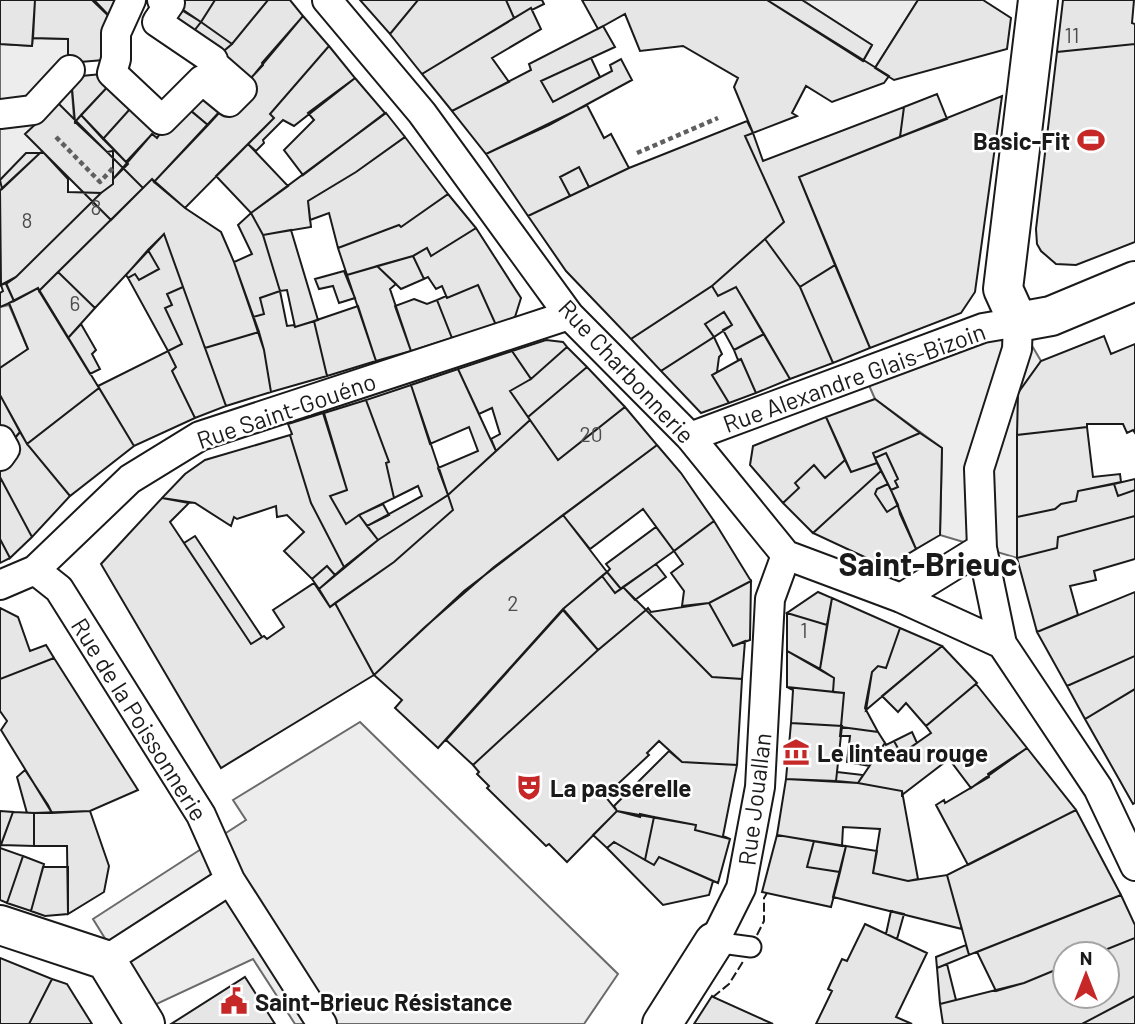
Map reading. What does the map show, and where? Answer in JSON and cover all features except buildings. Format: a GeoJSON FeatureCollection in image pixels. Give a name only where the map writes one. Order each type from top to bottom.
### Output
{"type":"FeatureCollection","features":[{"type":"Feature","properties":{"kind":"street"},"geometry":{"type":"LineString","coordinates":[[131,0],[116,33],[116,59],[112,73],[162,120],[202,80],[229,102],[242,89],[211,62],[213,60],[157,22],[170,3],[162,0]]}},
{"type":"Feature","properties":{"kind":"street","name":"Rue Charbonnerie"},"geometry":{"type":"LineString","coordinates":[[327,0],[422,113],[569,315],[690,437],[786,555]]}},
{"type":"Feature","properties":{"kind":"street"},"geometry":{"type":"LineString","coordinates":[[1038,0],[1003,289],[1018,322],[1017,349],[979,469],[982,548],[1002,644],[1098,789],[1135,866]]}},
{"type":"Feature","properties":{"kind":"street"},"geometry":{"type":"LineString","coordinates":[[0,114],[33,110],[70,70]]}},
{"type":"Feature","properties":{"kind":"street"},"geometry":{"type":"LineString","coordinates":[[1018,322],[1051,316],[1135,281]]}},
{"type":"Feature","properties":{"kind":"street","name":"Rue Saint-Gouéno"},"geometry":{"type":"LineString","coordinates":[[0,584],[35,569],[130,479],[200,436],[569,315]]}},
{"type":"Feature","properties":{"kind":"street","name":"Rue Alexandre Glais-Bizoin"},"geometry":{"type":"LineString","coordinates":[[690,437],[983,328],[1018,322]]}},
{"type":"Feature","properties":{"kind":"street"},"geometry":{"type":"LineString","coordinates":[[0,440],[5,449],[0,456]]}},
{"type":"Feature","properties":{"kind":"street"},"geometry":{"type":"LineString","coordinates":[[901,598],[982,548]]}},
{"type":"Feature","properties":{"kind":"street"},"geometry":{"type":"LineString","coordinates":[[786,555],[901,598],[1002,644]]}},
{"type":"Feature","properties":{"kind":"street","name":"Rue Jouallan"},"geometry":{"type":"LineString","coordinates":[[662,1024],[733,944],[760,787],[771,599],[786,555]]}},
{"type":"Feature","properties":{"kind":"street","name":"Rue de la Poissonnerie"},"geometry":{"type":"LineString","coordinates":[[35,569],[60,589],[201,814],[230,880],[322,1024]]}},
{"type":"Feature","properties":{"kind":"street"},"geometry":{"type":"LineString","coordinates":[[106,960],[230,880]]}},
{"type":"Feature","properties":{"kind":"street"},"geometry":{"type":"LineString","coordinates":[[0,925],[106,960],[145,1024]]}},
{"type":"Feature","properties":{"kind":"path"},"geometry":{"type":"LineString","coordinates":[[637,153],[718,118]]}},
{"type":"Feature","properties":{"kind":"path"},"geometry":{"type":"LineString","coordinates":[[58,139],[100,182],[113,168]]}},
{"type":"Feature","properties":{"kind":"shaded area"},"geometry":{"type":"Polygon","coordinates":[[[802,0],[918,0],[875,68],[863,61],[872,45],[802,0]]]}},
{"type":"Feature","properties":{"kind":"shaded area"},"geometry":{"type":"Polygon","coordinates":[[[33,38],[68,39],[74,119],[58,139],[40,153],[26,154],[0,180],[0,44],[32,46],[33,38]]]}},
{"type":"Feature","properties":{"kind":"shaded area"},"geometry":{"type":"Polygon","coordinates":[[[9,305],[28,349],[0,368],[0,307],[9,305]]]}},
{"type":"Feature","properties":{"kind":"shaded area"},"geometry":{"type":"Polygon","coordinates":[[[1018,322],[1041,361],[1018,393],[1017,558],[940,535],[942,448],[875,399],[868,383],[1018,322]]]}},
{"type":"Feature","properties":{"kind":"shaded area"},"geometry":{"type":"Polygon","coordinates":[[[360,722],[618,974],[584,1024],[295,1024],[253,959],[148,1008],[93,919],[246,820],[233,800],[360,722]]]}},
{"type":"Feature","properties":{"kind":"fence"},"geometry":{"type":"LineString","coordinates":[[757,935],[764,921],[764,898],[767,893]]}},
{"type":"Feature","properties":{"kind":"fence"},"geometry":{"type":"LineString","coordinates":[[713,997],[729,984],[744,960]]}},
{"type":"Feature","properties":{"kind":"place","name":"Basic-Fit"},"geometry":{"type":"Point","coordinates":[1091,140]}},
{"type":"Feature","properties":{"kind":"place","name":"Le linteau rouge"},"geometry":{"type":"Point","coordinates":[796,752]}},
{"type":"Feature","properties":{"kind":"place","name":"La passerelle"},"geometry":{"type":"Point","coordinates":[529,787]}},
{"type":"Feature","properties":{"kind":"place","name":"Saint-Brieuc Résistance"},"geometry":{"type":"Point","coordinates":[234,1001]}},
{"type":"Feature","properties":{"kind":"district","name":"Saint-Brieuc"},"geometry":{"type":"Point","coordinates":[928,563]}}]}
